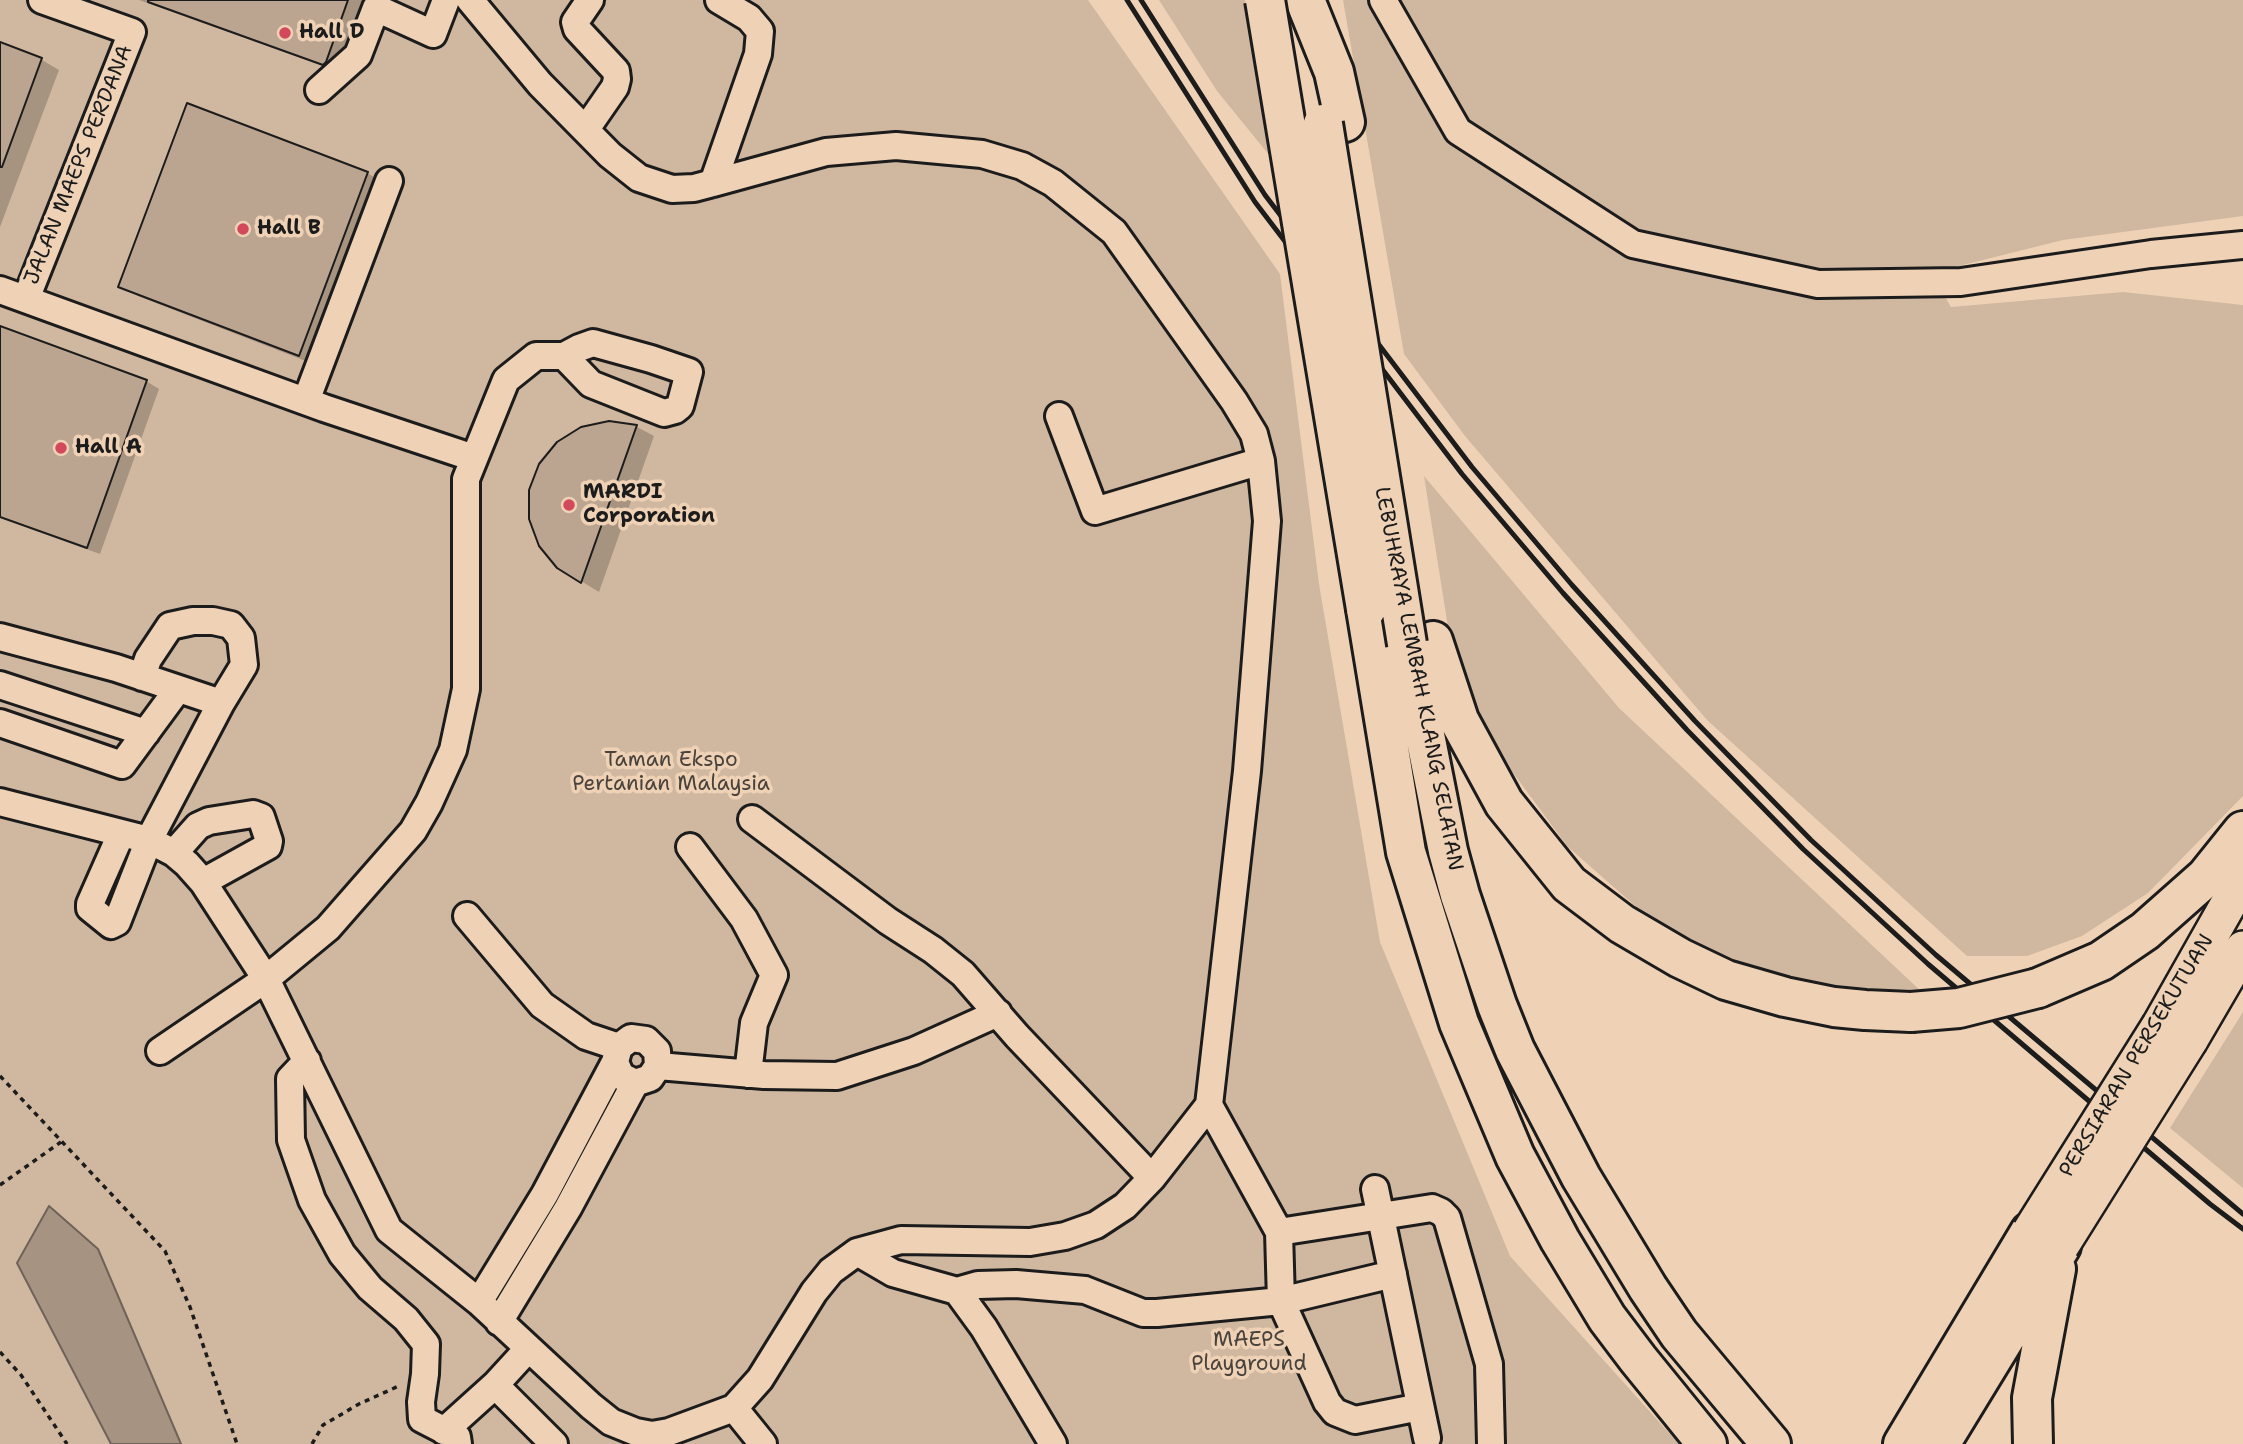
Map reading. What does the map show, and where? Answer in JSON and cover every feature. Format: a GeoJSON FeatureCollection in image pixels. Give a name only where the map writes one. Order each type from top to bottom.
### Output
{"type":"FeatureCollection","features":[{"type":"Feature","properties":{"kind":"highway","name":"LEBUHRAYA LEMBAH KLANG SELATAN"},"geometry":{"type":"LineString","coordinates":[[1265,0],[1406,852],[1459,1023],[1515,1156],[1560,1240],[1607,1318],[1707,1444]]}},
{"type":"Feature","properties":{"kind":"highway","name":"LEBUHRAYA LEMBAH KLANG SELATAN"},"geometry":{"type":"LineString","coordinates":[[1304,0],[1334,123],[1420,642],[1448,851],[1457,884],[1497,1006],[1515,1049],[1581,1177],[1679,1334],[1771,1444]]}},
{"type":"Feature","properties":{"kind":"highway"},"geometry":{"type":"LineString","coordinates":[[1420,642],[1504,803],[1569,884],[1622,924],[1680,958],[1726,980],[1785,997],[1834,1007],[1911,1012],[1959,1008],[2038,988],[2101,961],[2145,931],[2206,877],[2243,831]]}},
{"type":"Feature","properties":{"kind":"highway"},"geometry":{"type":"LineString","coordinates":[[1903,1444],[2045,1239]]}},
{"type":"Feature","properties":{"kind":"highway"},"geometry":{"type":"LineString","coordinates":[[1940,1444],[2045,1239]]}},
{"type":"Feature","properties":{"kind":"highway"},"geometry":{"type":"LineString","coordinates":[[2033,1444],[2032,1398],[2045,1239]]}},
{"type":"Feature","properties":{"kind":"main road","name":"PERSIARAN PERSEKUTUAN"},"geometry":{"type":"LineString","coordinates":[[2175,1032],[2243,878]]}},
{"type":"Feature","properties":{"kind":"main road","name":"PERSIARAN PERSEKUTUAN"},"geometry":{"type":"LineString","coordinates":[[2045,1239],[2175,1032],[2243,949]]}},
{"type":"Feature","properties":{"kind":"street","name":"JALAN MAEPS PERDANA"},"geometry":{"type":"LineString","coordinates":[[26,299],[132,32],[42,0]]}},
{"type":"Feature","properties":{"kind":"street"},"geometry":{"type":"LineString","coordinates":[[319,90],[358,55],[376,8],[433,34],[446,0]]}},
{"type":"Feature","properties":{"kind":"street"},"geometry":{"type":"LineString","coordinates":[[0,802],[149,840],[174,853],[203,882],[266,979],[389,1230],[479,1302],[591,1406],[633,1441],[669,1432],[734,1408],[760,1379],[814,1292],[831,1271],[857,1252],[901,1240],[1030,1242],[1065,1236],[1096,1225],[1125,1206],[1152,1178],[1209,1105],[1247,771],[1267,521],[1261,461],[1254,434],[1234,401],[1114,232],[1053,183],[1022,166],[982,154],[896,146],[826,152],[694,188],[672,189],[639,178],[610,155],[540,84],[470,0]]}},
{"type":"Feature","properties":{"kind":"street"},"geometry":{"type":"LineString","coordinates":[[586,129],[615,87],[617,79],[615,71],[578,29],[575,22],[590,0]]}},
{"type":"Feature","properties":{"kind":"street"},"geometry":{"type":"LineString","coordinates":[[713,183],[758,54],[760,31],[749,18],[719,0]]}},
{"type":"Feature","properties":{"kind":"street"},"geometry":{"type":"LineString","coordinates":[[1383,0],[1458,131],[1633,244],[1818,284],[1961,282],[2151,254],[2243,244]]}},
{"type":"Feature","properties":{"kind":"street"},"geometry":{"type":"LineString","coordinates":[[306,401],[389,181]]}},
{"type":"Feature","properties":{"kind":"street"},"geometry":{"type":"LineString","coordinates":[[0,290],[306,401],[474,458]]}},
{"type":"Feature","properties":{"kind":"street"},"geometry":{"type":"LineString","coordinates":[[160,1051],[266,979],[328,928],[413,831],[453,750],[466,689],[466,479],[506,380],[536,356],[564,356]]}},
{"type":"Feature","properties":{"kind":"street"},"geometry":{"type":"LineString","coordinates":[[1059,416],[1095,511],[1261,461]]}},
{"type":"Feature","properties":{"kind":"street"},"geometry":{"type":"LineString","coordinates":[[121,834],[90,904],[90,908],[111,925],[117,922],[149,840],[244,665],[241,638],[232,625],[194,621],[170,626],[148,659],[142,677]]}},
{"type":"Feature","properties":{"kind":"street"},"geometry":{"type":"LineString","coordinates":[[0,637],[142,677],[221,703]]}},
{"type":"Feature","properties":{"kind":"street"},"geometry":{"type":"LineString","coordinates":[[0,685],[146,733]]}},
{"type":"Feature","properties":{"kind":"street"},"geometry":{"type":"LineString","coordinates":[[0,723],[122,765],[178,689]]}},
{"type":"Feature","properties":{"kind":"street"},"geometry":{"type":"LineString","coordinates":[[174,853],[198,826],[209,821],[253,814],[261,817],[269,841],[268,846],[203,882]]}},
{"type":"Feature","properties":{"kind":"street"},"geometry":{"type":"LineString","coordinates":[[752,819],[963,974],[1152,1178]]}},
{"type":"Feature","properties":{"kind":"street"},"geometry":{"type":"LineString","coordinates":[[690,846],[744,919],[774,975],[754,1023],[748,1074]]}},
{"type":"Feature","properties":{"kind":"street"},"geometry":{"type":"LineString","coordinates":[[467,916],[542,1005],[617,1055],[621,1076],[635,1083],[650,1079],[659,1066],[657,1051],[646,1040],[631,1038],[617,1055],[545,1194],[479,1302]]}},
{"type":"Feature","properties":{"kind":"street"},"geometry":{"type":"LineString","coordinates":[[659,1066],[748,1074],[837,1076],[914,1051],[998,1013]]}},
{"type":"Feature","properties":{"kind":"street"},"geometry":{"type":"LineString","coordinates":[[307,1061],[290,1079],[291,1140],[312,1200],[342,1254],[370,1288],[406,1319],[426,1344],[422,1419],[451,1438],[528,1349]]}},
{"type":"Feature","properties":{"kind":"street"},"geometry":{"type":"LineString","coordinates":[[499,1322],[568,1208],[635,1083]]}},
{"type":"Feature","properties":{"kind":"street"},"geometry":{"type":"LineString","coordinates":[[1209,1105],[1279,1232],[1280,1301],[1327,1402],[1335,1412],[1355,1420],[1420,1407]]}},
{"type":"Feature","properties":{"kind":"street"},"geometry":{"type":"LineString","coordinates":[[1375,1189],[1427,1438]]}},
{"type":"Feature","properties":{"kind":"street"},"geometry":{"type":"LineString","coordinates":[[545,1194],[568,1208]]}},
{"type":"Feature","properties":{"kind":"street"},"geometry":{"type":"LineString","coordinates":[[1279,1232],[1432,1208],[1441,1212],[1447,1219],[1489,1364],[1491,1444]]}},
{"type":"Feature","properties":{"kind":"street"},"geometry":{"type":"LineString","coordinates":[[857,1252],[893,1273],[957,1291],[978,1285],[1016,1284],[1085,1290],[1143,1313],[1280,1301],[1392,1274]]}},
{"type":"Feature","properties":{"kind":"street"},"geometry":{"type":"LineString","coordinates":[[957,1291],[984,1328],[1053,1444]]}},
{"type":"Feature","properties":{"kind":"street"},"geometry":{"type":"LineString","coordinates":[[495,1385],[554,1444]]}},
{"type":"Feature","properties":{"kind":"street"},"geometry":{"type":"LineString","coordinates":[[734,1408],[763,1444]]}},
{"type":"Feature","properties":{"kind":"path"},"geometry":{"type":"LineString","coordinates":[[0,1076],[165,1251],[190,1307],[237,1444]]}},
{"type":"Feature","properties":{"kind":"path"},"geometry":{"type":"LineString","coordinates":[[0,1185],[61,1142]]}},
{"type":"Feature","properties":{"kind":"path"},"geometry":{"type":"LineString","coordinates":[[0,1352],[21,1375],[67,1444]]}},
{"type":"Feature","properties":{"kind":"path"},"geometry":{"type":"LineString","coordinates":[[312,1444],[323,1425],[359,1404],[425,1374]]}},
{"type":"Feature","properties":{"kind":"green space","name":"Taman Ekspo Pertanian Malaysia"},"geometry":{"type":"Polygon","coordinates":[[[0,0],[1088,0],[1280,274],[1319,584],[1380,942],[1510,1256],[1679,1444],[0,1444],[0,0]]]}},
{"type":"Feature","properties":{"kind":"green space"},"geometry":{"type":"Polygon","coordinates":[[[1159,0],[1245,0],[1274,161],[1217,91],[1159,0]]]}},
{"type":"Feature","properties":{"kind":"green space"},"geometry":{"type":"Polygon","coordinates":[[[1343,0],[2243,0],[2243,216],[2063,240],[1931,273],[1951,307],[2123,292],[2243,305],[2243,796],[2148,893],[2082,936],[2027,956],[1967,956],[1707,720],[1465,436],[1404,354],[1343,0]]]}},
{"type":"Feature","properties":{"kind":"green space"},"geometry":{"type":"Polygon","coordinates":[[[1424,476],[1619,708],[1923,993],[1811,983],[1733,962],[1650,919],[1567,846],[1494,747],[1451,646],[1424,476]]]}},
{"type":"Feature","properties":{"kind":"green space"},"geometry":{"type":"Polygon","coordinates":[[[2243,1012],[2243,1188],[2170,1128],[2243,1012]]]}},
{"type":"Feature","properties":{"kind":"shaded area"},"geometry":{"type":"Polygon","coordinates":[[[49,1206],[98,1249],[181,1444],[111,1444],[17,1263],[49,1206]]]}},
{"type":"Feature","properties":{"kind":"building","name":"Hall D"},"geometry":{"type":"Polygon","coordinates":[[[148,0],[348,0],[323,65],[148,0]]]}},
{"type":"Feature","properties":{"kind":"building"},"geometry":{"type":"Polygon","coordinates":[[[0,42],[42,58],[2,167],[0,167],[0,42]]]}},
{"type":"Feature","properties":{"kind":"building","name":"Hall B"},"geometry":{"type":"Polygon","coordinates":[[[187,103],[368,172],[299,356],[118,287],[187,103]]]}},
{"type":"Feature","properties":{"kind":"building","name":"Hall A"},"geometry":{"type":"Polygon","coordinates":[[[0,326],[147,380],[87,548],[0,517],[0,326]]]}},
{"type":"Feature","properties":{"kind":"building","name":"MARDI Corporation"},"geometry":{"type":"Polygon","coordinates":[[[609,421],[637,425],[581,583],[557,568],[539,546],[529,519],[529,490],[539,464],[557,442],[581,427],[609,421]]]}},
{"type":"Feature","properties":{"kind":"railway"},"geometry":{"type":"LineString","coordinates":[[1127,0],[1255,202],[1462,474],[1563,593],[1687,730],[1803,849],[1928,964],[2210,1204],[2243,1229]]}},
{"type":"Feature","properties":{"kind":"railway"},"geometry":{"type":"LineString","coordinates":[[1141,0],[1265,195],[1472,467],[1572,585],[1695,721],[1811,840],[1936,955],[2243,1214]]}},
{"type":"Feature","properties":{"kind":"place","name":"Hall D"},"geometry":{"type":"Point","coordinates":[285,33]}},
{"type":"Feature","properties":{"kind":"place","name":"Hall B"},"geometry":{"type":"Point","coordinates":[243,229]}},
{"type":"Feature","properties":{"kind":"place","name":"Hall A"},"geometry":{"type":"Point","coordinates":[61,448]}},
{"type":"Feature","properties":{"kind":"place","name":"MARDI Corporation"},"geometry":{"type":"Point","coordinates":[569,505]}},
{"type":"Feature","properties":{"kind":"park label","name":"MAEPS Playground"},"geometry":{"type":"Point","coordinates":[1249,1353]}}]}
